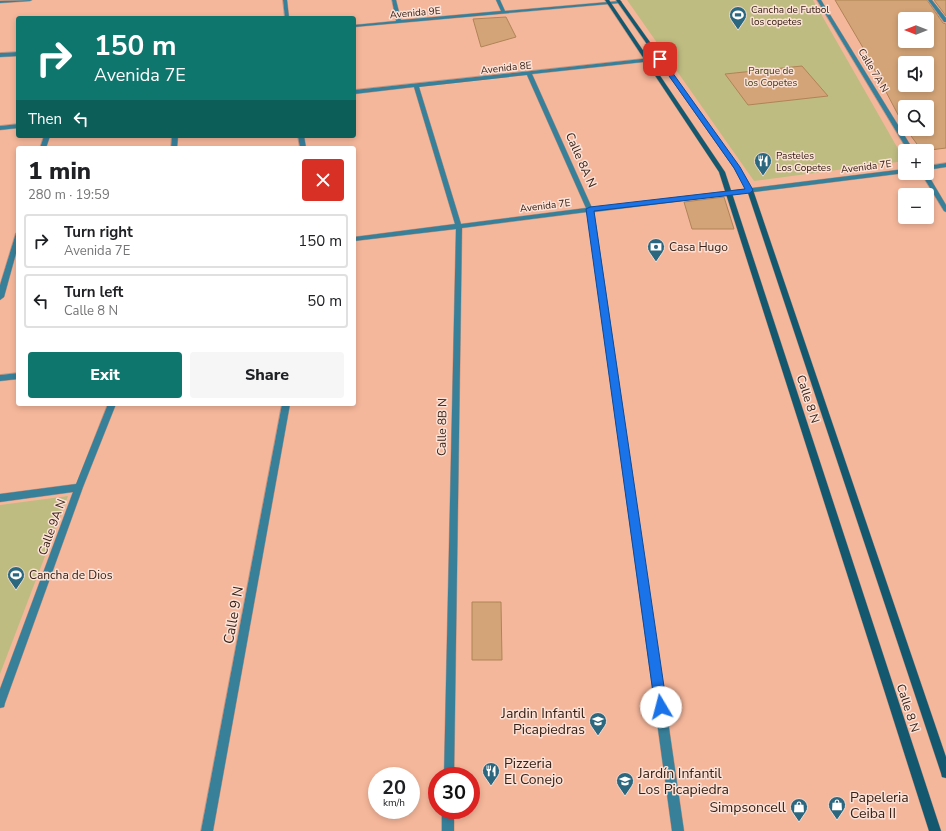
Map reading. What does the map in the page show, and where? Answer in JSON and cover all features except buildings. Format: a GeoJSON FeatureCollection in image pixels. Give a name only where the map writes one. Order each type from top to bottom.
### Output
{"type":"FeatureCollection","features":[{"type":"Feature","properties":{"kind":"street"},"geometry":{"type":"LineString","coordinates":[[0,2],[30,0]]}},
{"type":"Feature","properties":{"kind":"street"},"geometry":{"type":"LineString","coordinates":[[285,0],[287,16]]}},
{"type":"Feature","properties":{"kind":"street"},"geometry":{"type":"LineString","coordinates":[[394,0],[399,22]]}},
{"type":"Feature","properties":{"kind":"street"},"geometry":{"type":"LineString","coordinates":[[498,0],[504,13]]}},
{"type":"Feature","properties":{"kind":"street","name":"Calle 7A N"},"geometry":{"type":"LineString","coordinates":[[819,0],[907,144]]}},
{"type":"Feature","properties":{"kind":"street"},"geometry":{"type":"LineString","coordinates":[[930,0],[946,21]]}},
{"type":"Feature","properties":{"kind":"street","name":"Avenida 9E"},"geometry":{"type":"LineString","coordinates":[[356,26],[619,1]]}},
{"type":"Feature","properties":{"kind":"street","name":"Calle 8 N"},"geometry":{"type":"LineString","coordinates":[[619,1],[737,168],[750,190],[946,773]]}},
{"type":"Feature","properties":{"kind":"street","name":"Calle 8 N"},"geometry":{"type":"LineString","coordinates":[[608,2],[722,172],[935,831]]}},
{"type":"Feature","properties":{"kind":"street"},"geometry":{"type":"LineString","coordinates":[[0,55],[16,54]]}},
{"type":"Feature","properties":{"kind":"street","name":"Avenida 8E"},"geometry":{"type":"LineString","coordinates":[[356,92],[660,59]]}},
{"type":"Feature","properties":{"kind":"street","name":"Calle 8A N"},"geometry":{"type":"LineString","coordinates":[[529,74],[590,209],[678,831]]}},
{"type":"Feature","properties":{"kind":"street","name":"Calle 8B N"},"geometry":{"type":"LineString","coordinates":[[416,86],[459,226],[449,767]]}},
{"type":"Feature","properties":{"kind":"street"},"geometry":{"type":"LineString","coordinates":[[0,128],[16,126]]}},
{"type":"Feature","properties":{"kind":"street"},"geometry":{"type":"LineString","coordinates":[[934,167],[946,165]]}},
{"type":"Feature","properties":{"kind":"street","name":"Avenida 7E"},"geometry":{"type":"LineString","coordinates":[[356,239],[898,172]]}},
{"type":"Feature","properties":{"kind":"street"},"geometry":{"type":"LineString","coordinates":[[928,180],[946,210]]}},
{"type":"Feature","properties":{"kind":"street"},"geometry":{"type":"LineString","coordinates":[[0,297],[16,242]]}},
{"type":"Feature","properties":{"kind":"street"},"geometry":{"type":"LineString","coordinates":[[0,378],[16,376]]}},
{"type":"Feature","properties":{"kind":"street","name":"Calle 9A N"},"geometry":{"type":"LineString","coordinates":[[0,703],[79,487],[111,406]]}},
{"type":"Feature","properties":{"kind":"street","name":"Calle 9 N"},"geometry":{"type":"LineString","coordinates":[[207,831],[286,406]]}},
{"type":"Feature","properties":{"kind":"street"},"geometry":{"type":"LineString","coordinates":[[0,498],[79,487]]}},
{"type":"Feature","properties":{"kind":"street"},"geometry":{"type":"LineString","coordinates":[[448,819],[448,831]]}},
{"type":"Feature","properties":{"kind":"green space","name":"Parque de los Copetes"},"geometry":{"type":"Polygon","coordinates":[[[627,0],[813,0],[898,149],[898,162],[754,181],[627,0]]]}},
{"type":"Feature","properties":{"kind":"green space","name":"Cancha de Dios"},"geometry":{"type":"Polygon","coordinates":[[[68,496],[0,674],[0,505],[68,496]]]}},
{"type":"Feature","properties":{"kind":"place","name":"Cancha de Futbol los copetes"},"geometry":{"type":"Point","coordinates":[738,30]}},
{"type":"Feature","properties":{"kind":"place","name":"Pasteles Los Copetes"},"geometry":{"type":"Point","coordinates":[763,176]}},
{"type":"Feature","properties":{"kind":"place","name":"Casa Hugo"},"geometry":{"type":"Point","coordinates":[656,262]}},
{"type":"Feature","properties":{"kind":"place","name":"Cancha de Dios"},"geometry":{"type":"Point","coordinates":[16,590]}},
{"type":"Feature","properties":{"kind":"place","name":"Jardin Infantil Picapiedras"},"geometry":{"type":"Point","coordinates":[598,736]}},
{"type":"Feature","properties":{"kind":"place","name":"Pizzeria El Conejo"},"geometry":{"type":"Point","coordinates":[491,786]}},
{"type":"Feature","properties":{"kind":"place","name":"Jardín Infantil Los Picapiedra"},"geometry":{"type":"Point","coordinates":[625,796]}},
{"type":"Feature","properties":{"kind":"place","name":"Papeleria Ceiba II"},"geometry":{"type":"Point","coordinates":[837,820]}},
{"type":"Feature","properties":{"kind":"place","name":"Simpsoncell"},"geometry":{"type":"Point","coordinates":[799,822]}},
{"type":"Feature","properties":{"kind":"route"},"geometry":{"type":"LineString","coordinates":[[660,59],[737,168],[750,190],[590,209],[661,707]]}}]}
